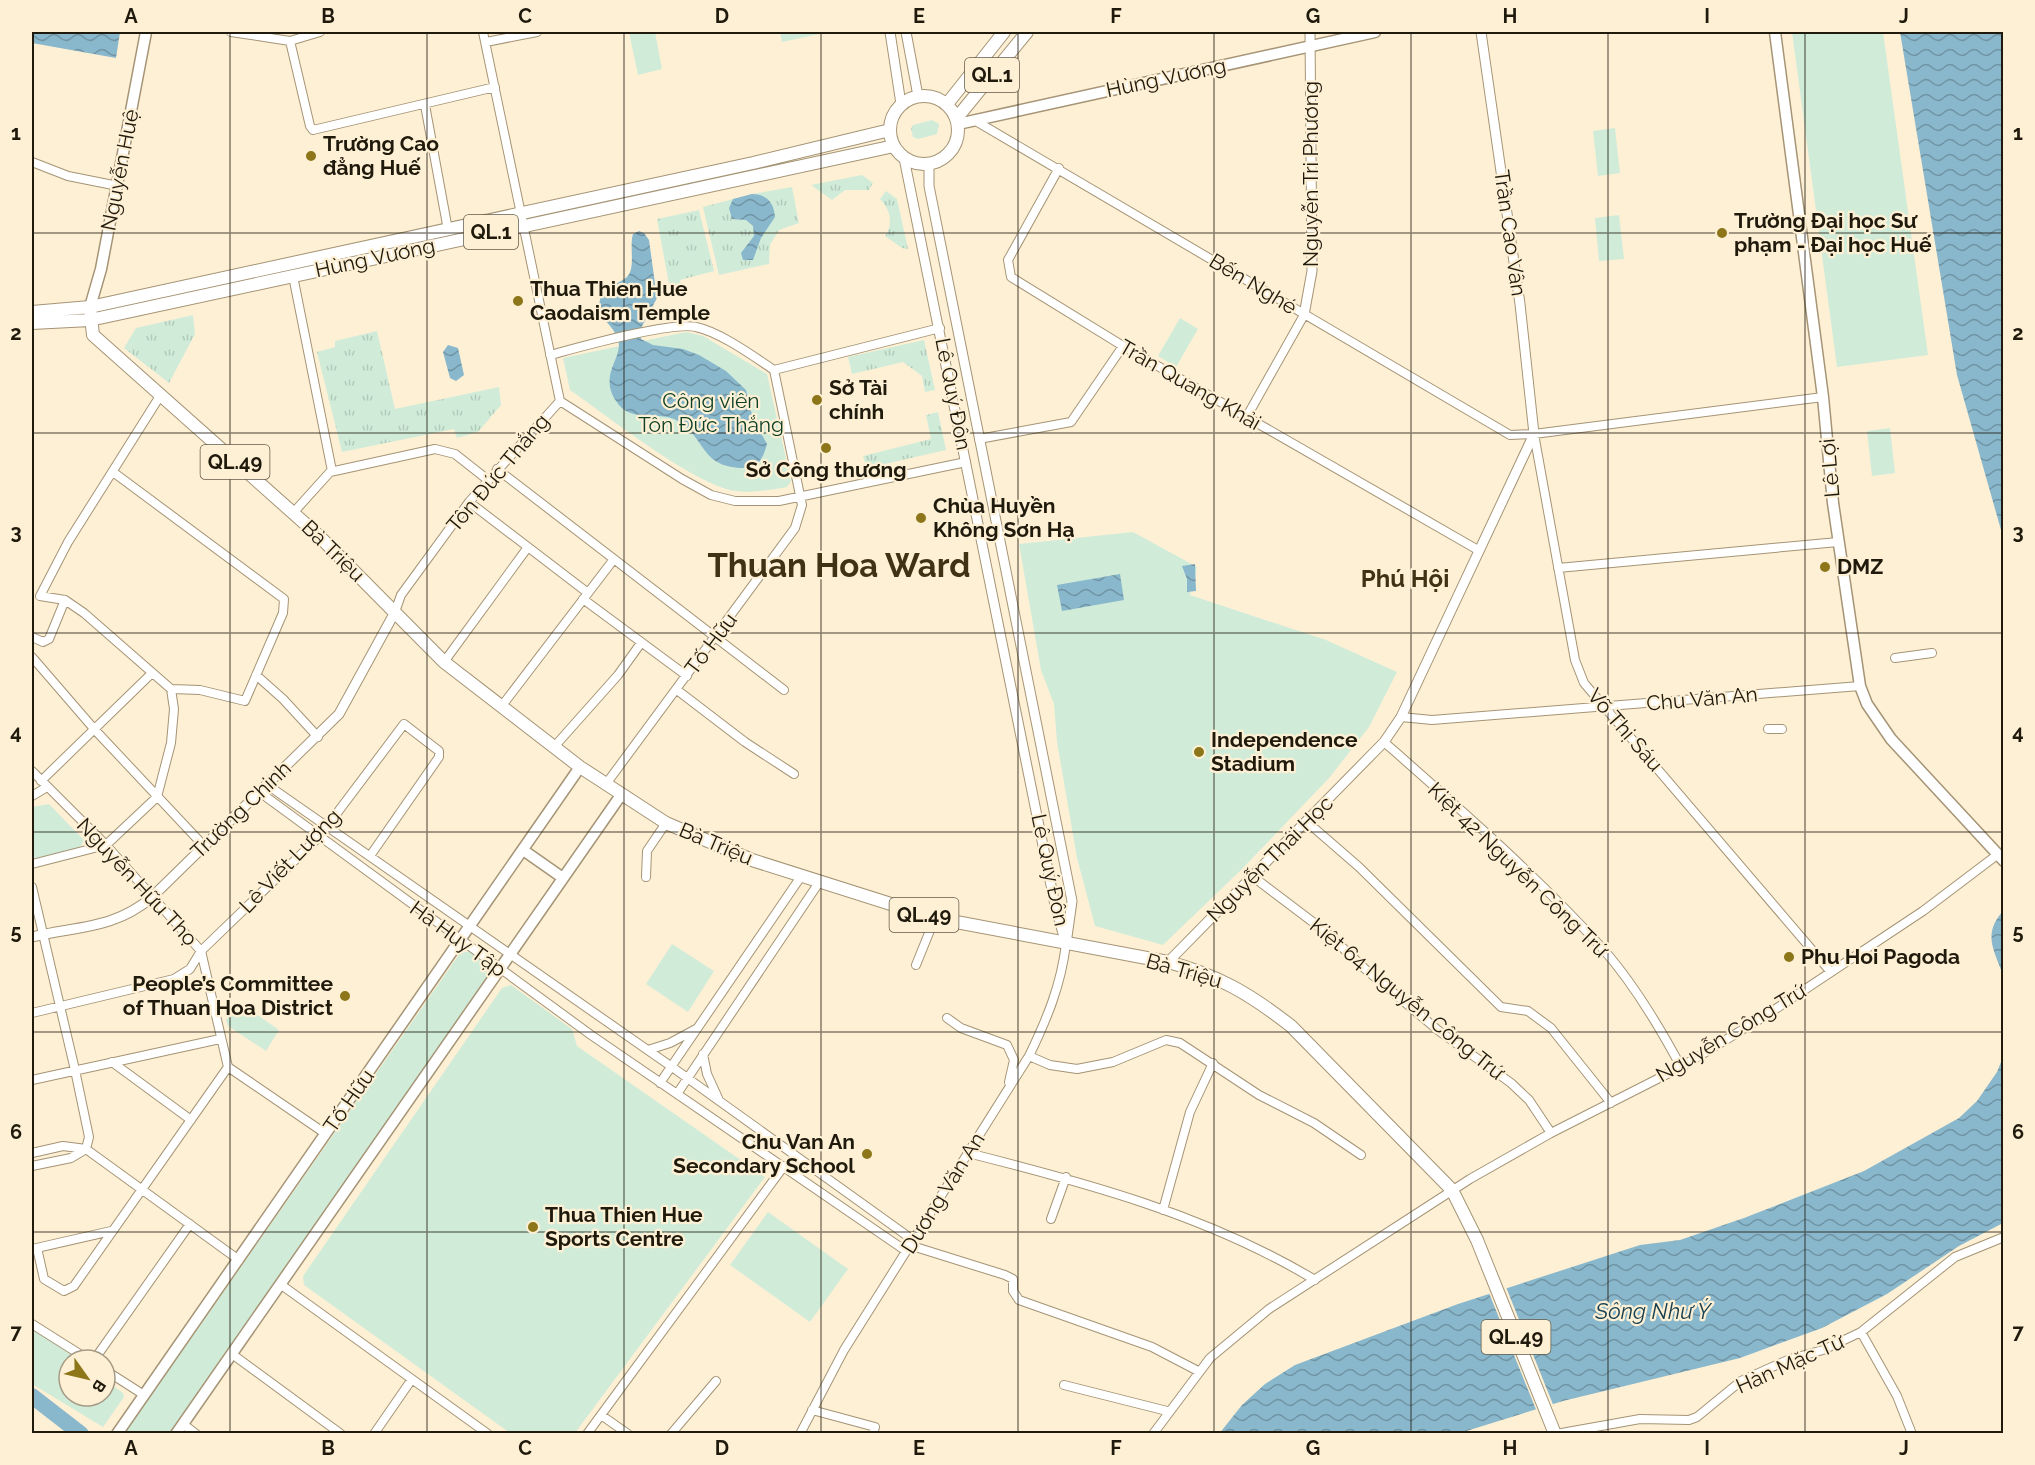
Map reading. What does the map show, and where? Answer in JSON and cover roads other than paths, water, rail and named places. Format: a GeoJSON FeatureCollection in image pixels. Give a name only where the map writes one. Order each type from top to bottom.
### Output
{"type":"FeatureCollection","features":[{"type":"Feature","properties":{"kind":"main road","name":"Nguyễn Huệ"},"geometry":{"type":"LineString","coordinates":[[90,307],[101,269],[118,186],[146,32]]}},
{"type":"Feature","properties":{"kind":"main road","name":"QL.1"},"geometry":{"type":"LineString","coordinates":[[947,104],[1004,32]]}},
{"type":"Feature","properties":{"kind":"main road","name":"QL.1"},"geometry":{"type":"LineString","coordinates":[[957,122],[1027,32]]}},
{"type":"Feature","properties":{"kind":"main road","name":"Hùng Vương"},"geometry":{"type":"LineString","coordinates":[[957,122],[1375,32]]}},
{"type":"Feature","properties":{"kind":"main road","name":"Lê Lợi"},"geometry":{"type":"LineString","coordinates":[[1775,32],[1823,397],[1838,542],[1860,686],[1867,704],[1891,739],[2000,858]]}},
{"type":"Feature","properties":{"kind":"main road"},"geometry":{"type":"LineString","coordinates":[[918,96],[901,104],[891,120],[890,130],[894,146],[904,158],[912,162],[929,164]]}},
{"type":"Feature","properties":{"kind":"main road","name":"QL.1"},"geometry":{"type":"LineString","coordinates":[[918,96],[928,96],[947,104],[957,122],[958,133],[951,150],[945,156],[929,164]]}},
{"type":"Feature","properties":{"kind":"main road","name":"Hùng Vương"},"geometry":{"type":"LineString","coordinates":[[32,323],[90,320],[293,276],[890,130]]}},
{"type":"Feature","properties":{"kind":"main road","name":"Hùng Vương"},"geometry":{"type":"LineString","coordinates":[[32,312],[90,307],[448,230],[523,219],[894,146]]}},
{"type":"Feature","properties":{"kind":"main road","name":"Bà Triệu"},"geometry":{"type":"LineString","coordinates":[[90,307],[93,335],[293,513],[444,662],[554,747],[621,795],[666,823],[727,851],[935,918],[1168,962],[1202,971],[1239,988],[1291,1026],[1452,1190]]}},
{"type":"Feature","properties":{"kind":"main road","name":"Tố Hữu"},"geometry":{"type":"LineString","coordinates":[[117,1434],[461,941],[580,766]]}},
{"type":"Feature","properties":{"kind":"main road"},"geometry":{"type":"LineString","coordinates":[[180,1429],[621,795]]}},
{"type":"Feature","properties":{"kind":"main road"},"geometry":{"type":"LineString","coordinates":[[523,850],[563,878]]}},
{"type":"Feature","properties":{"kind":"main road","name":"QL.49"},"geometry":{"type":"LineString","coordinates":[[1452,1190],[1477,1240],[1555,1434]]}},
{"type":"Feature","properties":{"kind":"street"},"geometry":{"type":"LineString","coordinates":[[231,32],[290,40],[320,32]]}},
{"type":"Feature","properties":{"kind":"street"},"geometry":{"type":"LineString","coordinates":[[483,32],[560,401]]}},
{"type":"Feature","properties":{"kind":"street"},"geometry":{"type":"LineString","coordinates":[[486,42],[537,32]]}},
{"type":"Feature","properties":{"kind":"street"},"geometry":{"type":"LineString","coordinates":[[890,32],[901,104]]}},
{"type":"Feature","properties":{"kind":"street"},"geometry":{"type":"LineString","coordinates":[[906,32],[918,96]]}},
{"type":"Feature","properties":{"kind":"street","name":"Nguyễn Tri Phương"},"geometry":{"type":"LineString","coordinates":[[1304,315],[1312,271],[1310,32]]}},
{"type":"Feature","properties":{"kind":"street","name":"Trần Cao Vân"},"geometry":{"type":"LineString","coordinates":[[1481,32],[1520,304],[1534,434]]}},
{"type":"Feature","properties":{"kind":"street"},"geometry":{"type":"LineString","coordinates":[[290,40],[309,126],[314,130],[495,87]]}},
{"type":"Feature","properties":{"kind":"street"},"geometry":{"type":"LineString","coordinates":[[425,105],[448,230]]}},
{"type":"Feature","properties":{"kind":"street","name":"Bến Nghé"},"geometry":{"type":"LineString","coordinates":[[974,120],[1510,435],[1534,434],[1823,397]]}},
{"type":"Feature","properties":{"kind":"street","name":"Lê Quý Đôn"},"geometry":{"type":"LineString","coordinates":[[904,158],[1055,905],[1066,944]]}},
{"type":"Feature","properties":{"kind":"street"},"geometry":{"type":"LineString","coordinates":[[32,162],[68,176],[118,186]]}},
{"type":"Feature","properties":{"kind":"street","name":"Lê Quý Đôn"},"geometry":{"type":"LineString","coordinates":[[929,164],[929,186],[1072,901],[1066,944]]}},
{"type":"Feature","properties":{"kind":"street","name":"Trần Quang Khải"},"geometry":{"type":"LineString","coordinates":[[1059,168],[1008,260],[1011,277],[1246,418],[1478,550]]}},
{"type":"Feature","properties":{"kind":"street"},"geometry":{"type":"LineString","coordinates":[[925,258],[943,255]]}},
{"type":"Feature","properties":{"kind":"street"},"geometry":{"type":"LineString","coordinates":[[293,276],[332,471]]}},
{"type":"Feature","properties":{"kind":"street"},"geometry":{"type":"LineString","coordinates":[[1246,418],[1304,315]]}},
{"type":"Feature","properties":{"kind":"street"},"geometry":{"type":"LineString","coordinates":[[550,354],[686,326],[700,328],[774,369],[940,328]]}},
{"type":"Feature","properties":{"kind":"street"},"geometry":{"type":"LineString","coordinates":[[979,439],[1071,423],[1123,346]]}},
{"type":"Feature","properties":{"kind":"street"},"geometry":{"type":"LineString","coordinates":[[774,369],[801,497]]}},
{"type":"Feature","properties":{"kind":"street"},"geometry":{"type":"LineString","coordinates":[[113,472],[284,599],[283,613],[244,701],[200,690],[171,689],[66,600],[40,596],[68,542],[160,396]]}},
{"type":"Feature","properties":{"kind":"street","name":"Tôn Đức Thắng"},"geometry":{"type":"LineString","coordinates":[[395,612],[400,595],[469,502],[560,401],[711,495],[735,501],[763,503],[801,497],[966,462]]}},
{"type":"Feature","properties":{"kind":"street","name":"Nguyễn Thái Học"},"geometry":{"type":"LineString","coordinates":[[1168,962],[1384,742],[1401,717],[1534,434]]}},
{"type":"Feature","properties":{"kind":"street","name":"Võ Thị Sáu"},"geometry":{"type":"LineString","coordinates":[[1534,434],[1575,660],[1584,683],[1830,971]]}},
{"type":"Feature","properties":{"kind":"street"},"geometry":{"type":"LineString","coordinates":[[293,513],[318,483],[332,471],[415,452],[443,449],[466,462],[488,480]]}},
{"type":"Feature","properties":{"kind":"street"},"geometry":{"type":"LineString","coordinates":[[966,462],[983,458]]}},
{"type":"Feature","properties":{"kind":"street"},"geometry":{"type":"LineString","coordinates":[[497,469],[784,690]]}},
{"type":"Feature","properties":{"kind":"street","name":"Tố Hữu"},"geometry":{"type":"LineString","coordinates":[[606,784],[799,522],[801,497]]}},
{"type":"Feature","properties":{"kind":"street"},"geometry":{"type":"LineString","coordinates":[[469,502],[528,547],[641,643],[687,676]]}},
{"type":"Feature","properties":{"kind":"street"},"geometry":{"type":"LineString","coordinates":[[1558,568],[1838,542]]}},
{"type":"Feature","properties":{"kind":"street"},"geometry":{"type":"LineString","coordinates":[[444,662],[528,547]]}},
{"type":"Feature","properties":{"kind":"street"},"geometry":{"type":"LineString","coordinates":[[501,706],[614,559]]}},
{"type":"Feature","properties":{"kind":"street"},"geometry":{"type":"LineString","coordinates":[[32,637],[43,642],[49,639],[66,600]]}},
{"type":"Feature","properties":{"kind":"street","name":"Trường Chinh"},"geometry":{"type":"LineString","coordinates":[[32,937],[117,920],[152,897],[339,714],[395,612]]}},
{"type":"Feature","properties":{"kind":"street"},"geometry":{"type":"LineString","coordinates":[[554,747],[618,675],[641,643]]}},
{"type":"Feature","properties":{"kind":"street"},"geometry":{"type":"LineString","coordinates":[[1895,658],[1932,653]]}},
{"type":"Feature","properties":{"kind":"street"},"geometry":{"type":"LineString","coordinates":[[32,657],[95,730],[204,846]]}},
{"type":"Feature","properties":{"kind":"street"},"geometry":{"type":"LineString","coordinates":[[41,781],[151,674]]}},
{"type":"Feature","properties":{"kind":"street"},"geometry":{"type":"LineString","coordinates":[[256,675],[283,699],[318,737]]}},
{"type":"Feature","properties":{"kind":"street","name":"Chu Văn An"},"geometry":{"type":"LineString","coordinates":[[1401,717],[1432,720],[1860,686]]}},
{"type":"Feature","properties":{"kind":"street"},"geometry":{"type":"LineString","coordinates":[[32,864],[106,845],[157,797],[171,743],[174,709],[171,689]]}},
{"type":"Feature","properties":{"kind":"street"},"geometry":{"type":"LineString","coordinates":[[677,690],[745,742],[794,774]]}},
{"type":"Feature","properties":{"kind":"street"},"geometry":{"type":"LineString","coordinates":[[1017,715],[1034,712]]}},
{"type":"Feature","properties":{"kind":"street","name":"Lê Viết Lượng"},"geometry":{"type":"LineString","coordinates":[[32,1013],[174,979],[190,969],[201,951],[319,837],[404,724],[439,751],[439,757],[370,856]]}},
{"type":"Feature","properties":{"kind":"street"},"geometry":{"type":"LineString","coordinates":[[1767,729],[1782,729]]}},
{"type":"Feature","properties":{"kind":"street","name":"Kiệt 42 Nguyễn Công Trứ"},"geometry":{"type":"LineString","coordinates":[[1384,742],[1518,864],[1604,950],[1656,1021],[1681,1066]]}},
{"type":"Feature","properties":{"kind":"street","name":"Nguyễn Hữu Thọ"},"geometry":{"type":"LineString","coordinates":[[32,771],[106,845],[201,951],[228,1066]]}},
{"type":"Feature","properties":{"kind":"street","name":"Hà Huy Tập"},"geometry":{"type":"LineString","coordinates":[[266,784],[508,955],[648,1050],[838,1186],[909,1245]]}},
{"type":"Feature","properties":{"kind":"street"},"geometry":{"type":"LineString","coordinates":[[32,796],[47,787]]}},
{"type":"Feature","properties":{"kind":"street","name":"Hà Huy Tập"},"geometry":{"type":"LineString","coordinates":[[258,792],[660,1083],[830,1198],[909,1245]]}},
{"type":"Feature","properties":{"kind":"street"},"geometry":{"type":"LineString","coordinates":[[1306,821],[1359,867],[1501,1007],[1528,1011],[1551,1028],[1611,1103]]}},
{"type":"Feature","properties":{"kind":"street"},"geometry":{"type":"LineString","coordinates":[[646,877],[647,851],[666,823]]}},
{"type":"Feature","properties":{"kind":"street","name":"Nguyễn Công Trứ"},"geometry":{"type":"LineString","coordinates":[[1153,1434],[1167,1411],[1198,1371],[1238,1332],[1452,1190],[1551,1133],[1681,1066],[1765,1016],[2000,858]]}},
{"type":"Feature","properties":{"kind":"street"},"geometry":{"type":"LineString","coordinates":[[660,1083],[802,875]]}},
{"type":"Feature","properties":{"kind":"street","name":"Kiệt 64 Nguyễn Công Trứ"},"geometry":{"type":"LineString","coordinates":[[1252,876],[1326,932],[1364,969],[1439,1031],[1511,1083],[1529,1100],[1551,1133]]}},
{"type":"Feature","properties":{"kind":"street"},"geometry":{"type":"LineString","coordinates":[[677,1094],[820,881]]}},
{"type":"Feature","properties":{"kind":"street"},"geometry":{"type":"LineString","coordinates":[[32,887],[89,1137],[86,1149],[71,1158],[32,1166]]}},
{"type":"Feature","properties":{"kind":"street"},"geometry":{"type":"LineString","coordinates":[[916,965],[935,918]]}},
{"type":"Feature","properties":{"kind":"street","name":"Dương Văn An"},"geometry":{"type":"LineString","coordinates":[[800,1434],[844,1350],[1029,1056],[1049,1015],[1059,986],[1066,944]]}},
{"type":"Feature","properties":{"kind":"street"},"geometry":{"type":"LineString","coordinates":[[947,1018],[961,1028],[1007,1045],[1014,1060],[1014,1068],[1005,1095]]}},
{"type":"Feature","properties":{"kind":"street"},"geometry":{"type":"LineString","coordinates":[[648,1050],[670,1043],[700,1026]]}},
{"type":"Feature","properties":{"kind":"street"},"geometry":{"type":"LineString","coordinates":[[32,1080],[220,1039]]}},
{"type":"Feature","properties":{"kind":"street"},"geometry":{"type":"LineString","coordinates":[[1029,1056],[1050,1065],[1077,1069],[1113,1062],[1166,1040],[1193,1049],[1259,1095],[1314,1123],[1361,1155]]}},
{"type":"Feature","properties":{"kind":"street","name":"Hà Huy Tập"},"geometry":{"type":"LineString","coordinates":[[703,1054],[707,1074],[720,1102]]}},
{"type":"Feature","properties":{"kind":"street"},"geometry":{"type":"LineString","coordinates":[[112,1062],[191,1120]]}},
{"type":"Feature","properties":{"kind":"street"},"geometry":{"type":"LineString","coordinates":[[1163,1210],[1190,1112],[1213,1063]]}},
{"type":"Feature","properties":{"kind":"street"},"geometry":{"type":"LineString","coordinates":[[111,1231],[34,1249],[44,1280],[64,1291],[74,1286],[228,1066],[326,1134]]}},
{"type":"Feature","properties":{"kind":"street"},"geometry":{"type":"LineString","coordinates":[[748,1142],[759,1130]]}},
{"type":"Feature","properties":{"kind":"street"},"geometry":{"type":"LineString","coordinates":[[32,1153],[63,1146],[86,1149],[239,1260]]}},
{"type":"Feature","properties":{"kind":"street"},"geometry":{"type":"LineString","coordinates":[[968,1153],[1066,1177],[1163,1210],[1239,1240],[1315,1280]]}},
{"type":"Feature","properties":{"kind":"street"},"geometry":{"type":"LineString","coordinates":[[587,1434],[784,1166]]}},
{"type":"Feature","properties":{"kind":"street"},"geometry":{"type":"LineString","coordinates":[[1051,1219],[1066,1177]]}},
{"type":"Feature","properties":{"kind":"street"},"geometry":{"type":"LineString","coordinates":[[830,1198],[838,1186]]}},
{"type":"Feature","properties":{"kind":"street"},"geometry":{"type":"LineString","coordinates":[[102,1348],[190,1224]]}},
{"type":"Feature","properties":{"kind":"street","name":"Hàn Mặc Tử"},"geometry":{"type":"LineString","coordinates":[[1555,1434],[1640,1419],[1689,1420],[1741,1381],[1790,1359],[1823,1350],[1861,1332],[1955,1257],[2004,1237]]}},
{"type":"Feature","properties":{"kind":"street"},"geometry":{"type":"LineString","coordinates":[[909,1245],[1005,1275],[1012,1279],[1013,1291],[1019,1300],[1152,1347],[1198,1371]]}},
{"type":"Feature","properties":{"kind":"street"},"geometry":{"type":"LineString","coordinates":[[280,1284],[488,1434]]}},
{"type":"Feature","properties":{"kind":"street"},"geometry":{"type":"LineString","coordinates":[[32,1324],[70,1348]]}},
{"type":"Feature","properties":{"kind":"street"},"geometry":{"type":"LineString","coordinates":[[1861,1332],[1897,1396],[1912,1434]]}},
{"type":"Feature","properties":{"kind":"street"},"geometry":{"type":"LineString","coordinates":[[232,1354],[341,1434]]}},
{"type":"Feature","properties":{"kind":"street"},"geometry":{"type":"LineString","coordinates":[[117,1378],[144,1395]]}},
{"type":"Feature","properties":{"kind":"street"},"geometry":{"type":"LineString","coordinates":[[374,1434],[412,1380]]}},
{"type":"Feature","properties":{"kind":"street"},"geometry":{"type":"LineString","coordinates":[[671,1434],[716,1381]]}},
{"type":"Feature","properties":{"kind":"street"},"geometry":{"type":"LineString","coordinates":[[1064,1385],[1167,1411]]}},
{"type":"Feature","properties":{"kind":"street"},"geometry":{"type":"LineString","coordinates":[[812,1410],[875,1427],[873,1434]]}},
{"type":"Feature","properties":{"kind":"street"},"geometry":{"type":"LineString","coordinates":[[601,1415],[628,1434]]}},
{"type":"Feature","properties":{"kind":"street"},"geometry":{"type":"LineString","coordinates":[[180,1429],[196,1434]]}},
{"type":"Feature","properties":{"kind":"water"},"geometry":{"type":"Polygon","coordinates":[[[33,32],[120,32],[116,58],[32,43],[33,32]]]}},
{"type":"Feature","properties":{"kind":"water"},"geometry":{"type":"Polygon","coordinates":[[[1900,32],[2003,32],[2003,537],[1957,375],[1900,32]]]}},
{"type":"Feature","properties":{"kind":"water"},"geometry":{"type":"Polygon","coordinates":[[[752,194],[769,200],[775,217],[761,238],[753,260],[743,260],[741,253],[754,236],[753,226],[746,220],[732,219],[729,208],[733,199],[752,194]]]}},
{"type":"Feature","properties":{"kind":"water"},"geometry":{"type":"Polygon","coordinates":[[[639,231],[644,233],[649,240],[657,298],[640,330],[641,339],[653,345],[683,349],[699,355],[726,371],[746,390],[753,419],[767,444],[759,462],[752,467],[741,468],[718,462],[710,457],[694,435],[678,421],[662,416],[629,413],[616,401],[611,391],[610,374],[619,346],[615,333],[601,314],[600,302],[602,293],[630,273],[633,234],[639,231]]]}},
{"type":"Feature","properties":{"kind":"water"},"geometry":{"type":"Polygon","coordinates":[[[448,345],[458,348],[464,375],[456,381],[450,378],[443,352],[448,345]]]}},
{"type":"Feature","properties":{"kind":"water"},"geometry":{"type":"Polygon","coordinates":[[[1195,564],[1196,591],[1187,592],[1187,579],[1182,566],[1195,564]]]}},
{"type":"Feature","properties":{"kind":"water"},"geometry":{"type":"Polygon","coordinates":[[[1120,574],[1124,600],[1062,611],[1057,585],[1120,574]]]}},
{"type":"Feature","properties":{"kind":"water"},"geometry":{"type":"Polygon","coordinates":[[[2003,911],[2003,975],[1993,949],[1992,934],[1993,927],[2003,911]]]}},
{"type":"Feature","properties":{"kind":"water","name":"Sông Như Ý"},"geometry":{"type":"Polygon","coordinates":[[[2003,1057],[2003,1223],[1959,1246],[1887,1294],[1822,1328],[1740,1358],[1563,1401],[1460,1433],[1219,1434],[1242,1405],[1265,1384],[1295,1365],[1458,1304],[1640,1245],[1680,1240],[1744,1218],[1864,1171],[1959,1118],[1977,1101],[1997,1072],[2003,1057]]]}},
{"type":"Feature","properties":{"kind":"waterway"},"geometry":{"type":"LineString","coordinates":[[32,1396],[81,1434]]}},
{"type":"Feature","properties":{"kind":"place","name":"Trường Cao đẳng Huế"},"geometry":{"type":"Point","coordinates":[311,156]}},
{"type":"Feature","properties":{"kind":"place","name":"Trường Đại học Sư phạm - Đại học Huế"},"geometry":{"type":"Point","coordinates":[1722,233]}},
{"type":"Feature","properties":{"kind":"place","name":"Thua Thien Hue Caodaism Temple"},"geometry":{"type":"Point","coordinates":[518,301]}},
{"type":"Feature","properties":{"kind":"place","name":"Sở Tài chính"},"geometry":{"type":"Point","coordinates":[817,400]}},
{"type":"Feature","properties":{"kind":"place","name":"Sở Công thương"},"geometry":{"type":"Point","coordinates":[826,448]}},
{"type":"Feature","properties":{"kind":"place","name":"Chùa Huyền Không Sơn Hạ"},"geometry":{"type":"Point","coordinates":[921,518]}},
{"type":"Feature","properties":{"kind":"place","name":"DMZ"},"geometry":{"type":"Point","coordinates":[1825,567]}},
{"type":"Feature","properties":{"kind":"place","name":"Independence Stadium"},"geometry":{"type":"Point","coordinates":[1199,752]}},
{"type":"Feature","properties":{"kind":"place","name":"Phu Hoi Pagoda"},"geometry":{"type":"Point","coordinates":[1789,957]}},
{"type":"Feature","properties":{"kind":"place","name":"People’s Committee of Thuan Hoa District"},"geometry":{"type":"Point","coordinates":[345,996]}},
{"type":"Feature","properties":{"kind":"place","name":"Chu Van An Secondary School"},"geometry":{"type":"Point","coordinates":[867,1154]}},
{"type":"Feature","properties":{"kind":"place","name":"Thua Thien Hue Sports Centre"},"geometry":{"type":"Point","coordinates":[533,1227]}},
{"type":"Feature","properties":{"kind":"district","name":"Thuan Hoa Ward"},"geometry":{"type":"Point","coordinates":[839,565]}},
{"type":"Feature","properties":{"kind":"district","name":"Phú Hội"},"geometry":{"type":"Point","coordinates":[1405,579]}},
{"type":"Feature","properties":{"kind":"park label","name":"Công viên Tôn Đức Thắng"},"geometry":{"type":"Point","coordinates":[711,413]}}]}
